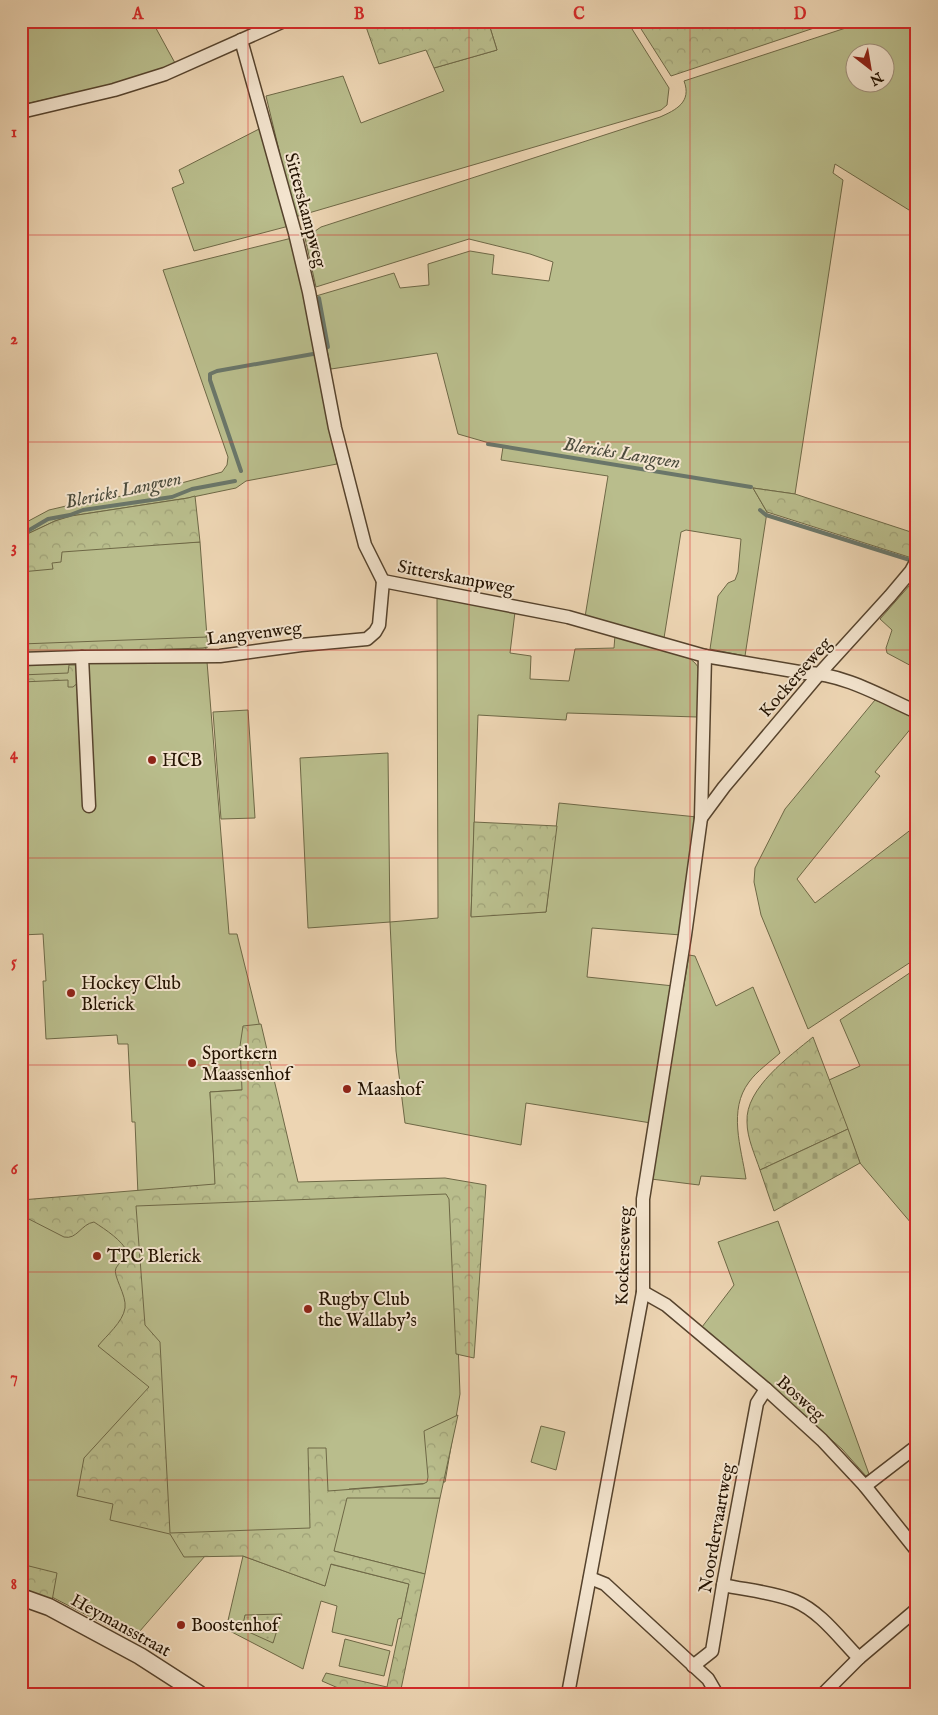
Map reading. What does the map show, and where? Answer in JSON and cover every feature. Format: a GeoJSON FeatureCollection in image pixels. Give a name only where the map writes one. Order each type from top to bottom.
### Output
{"type":"FeatureCollection","features":[{"type":"Feature","properties":{"kind":"street"},"geometry":{"type":"LineString","coordinates":[[21,112],[114,90],[165,74],[284,21]]}},
{"type":"Feature","properties":{"kind":"street","name":"Sitterskampweg"},"geometry":{"type":"LineString","coordinates":[[241,40],[297,243],[309,292],[335,428],[365,546],[383,581],[568,617],[705,656],[805,673],[820,673],[849,682],[917,712]]}},
{"type":"Feature","properties":{"kind":"street","name":"Kockerseweg"},"geometry":{"type":"LineString","coordinates":[[701,818],[724,787],[820,673],[911,571],[917,560]]}},
{"type":"Feature","properties":{"kind":"street","name":"Langvenweg"},"geometry":{"type":"LineString","coordinates":[[21,660],[82,657],[220,656],[301,644],[367,638],[375,632],[380,624],[383,581]]}},
{"type":"Feature","properties":{"kind":"street","name":"Kockerseweg"},"geometry":{"type":"LineString","coordinates":[[568,1694],[643,1292],[643,1199],[685,935],[701,818],[705,656]]}},
{"type":"Feature","properties":{"kind":"street"},"geometry":{"type":"LineString","coordinates":[[82,657],[90,806]]}},
{"type":"Feature","properties":{"kind":"street","name":"Bosweg"},"geometry":{"type":"LineString","coordinates":[[643,1292],[666,1306],[766,1389],[822,1440],[866,1486],[917,1551]]}},
{"type":"Feature","properties":{"kind":"street","name":"Noordervaartweg"},"geometry":{"type":"LineString","coordinates":[[693,1666],[712,1651],[757,1404],[766,1389]]}},
{"type":"Feature","properties":{"kind":"street"},"geometry":{"type":"LineString","coordinates":[[866,1486],[917,1446]]}},
{"type":"Feature","properties":{"kind":"street"},"geometry":{"type":"LineString","coordinates":[[590,1578],[606,1584],[708,1679],[715,1691],[714,1694]]}},
{"type":"Feature","properties":{"kind":"street"},"geometry":{"type":"LineString","coordinates":[[723,1585],[770,1594],[796,1602],[820,1618],[859,1658]]}},
{"type":"Feature","properties":{"kind":"street","name":"Heymansstraat"},"geometry":{"type":"LineString","coordinates":[[21,1597],[48,1607],[140,1656],[199,1694]]}},
{"type":"Feature","properties":{"kind":"street"},"geometry":{"type":"LineString","coordinates":[[823,1694],[859,1658],[917,1609]]}},
{"type":"Feature","properties":{"kind":"green space"},"geometry":{"type":"Polygon","coordinates":[[[21,21],[152,21],[175,63],[131,80],[21,105],[21,21]]]}},
{"type":"Feature","properties":{"kind":"green space"},"geometry":{"type":"Polygon","coordinates":[[[364,21],[488,21],[497,50],[434,68],[426,50],[379,64],[364,21]]]}},
{"type":"Feature","properties":{"kind":"green space"},"geometry":{"type":"Polygon","coordinates":[[[488,21],[627,21],[669,88],[667,105],[661,110],[295,217],[266,96],[343,76],[361,123],[444,91],[434,68],[497,50],[488,21]]]}},
{"type":"Feature","properties":{"kind":"green space"},"geometry":{"type":"Polygon","coordinates":[[[636,21],[835,21],[671,76],[636,21]]]}},
{"type":"Feature","properties":{"kind":"green space"},"geometry":{"type":"Polygon","coordinates":[[[867,21],[917,21],[917,215],[835,164],[833,173],[843,180],[795,494],[753,488],[767,512],[745,656],[710,649],[718,596],[728,583],[735,580],[738,572],[741,539],[686,530],[681,532],[664,638],[585,617],[608,476],[501,460],[503,447],[458,434],[437,353],[331,369],[316,296],[394,273],[400,288],[429,285],[428,264],[470,251],[494,255],[492,274],[549,281],[553,262],[530,254],[469,239],[316,287],[305,238],[321,227],[660,117],[681,104],[686,94],[684,81],[867,21]]]}},
{"type":"Feature","properties":{"kind":"green space"},"geometry":{"type":"Polygon","coordinates":[[[261,128],[289,226],[194,251],[172,188],[184,183],[179,170],[261,128]]]}},
{"type":"Feature","properties":{"kind":"green space"},"geometry":{"type":"Polygon","coordinates":[[[292,238],[337,464],[246,481],[236,488],[188,498],[71,516],[55,521],[21,537],[21,525],[49,510],[152,491],[222,472],[227,465],[228,457],[163,270],[292,238]]]}},
{"type":"Feature","properties":{"kind":"green space"},"geometry":{"type":"Polygon","coordinates":[[[753,488],[795,494],[917,534],[915,559],[767,512],[753,488]]]}},
{"type":"Feature","properties":{"kind":"green space"},"geometry":{"type":"Polygon","coordinates":[[[195,496],[200,542],[62,552],[61,562],[52,563],[53,569],[21,572],[21,537],[55,521],[71,516],[195,496]]]}},
{"type":"Feature","properties":{"kind":"green space","name":"Sportkern Maassenhof"},"geometry":{"type":"Polygon","coordinates":[[[200,542],[207,637],[205,637],[229,934],[237,934],[260,1027],[254,1089],[210,1092],[216,1197],[452,1187],[460,1394],[445,1482],[349,1489],[347,1497],[440,1498],[425,1574],[334,1551],[205,1556],[133,1639],[21,1581],[21,1203],[138,1195],[135,1122],[132,1122],[128,1044],[118,1044],[117,1035],[46,1039],[43,981],[46,981],[43,934],[21,935],[21,557],[38,550],[200,542]]]}},
{"type":"Feature","properties":{"kind":"green space"},"geometry":{"type":"Polygon","coordinates":[[[917,577],[917,669],[887,653],[886,648],[892,630],[880,619],[917,577]]]}},
{"type":"Feature","properties":{"kind":"green space"},"geometry":{"type":"Polygon","coordinates":[[[437,597],[515,612],[510,653],[531,656],[530,679],[569,681],[575,649],[614,648],[615,635],[675,651],[695,663],[700,675],[697,717],[567,713],[566,720],[478,715],[471,916],[546,912],[559,803],[697,817],[681,935],[592,928],[587,977],[674,986],[651,1123],[526,1103],[521,1145],[405,1123],[396,1051],[390,922],[438,918],[437,597]]]}},
{"type":"Feature","properties":{"kind":"green space"},"geometry":{"type":"Polygon","coordinates":[[[207,637],[208,647],[203,648],[21,654],[21,644],[207,637]]]}},
{"type":"Feature","properties":{"kind":"green space"},"geometry":{"type":"Polygon","coordinates":[[[69,665],[76,665],[79,669],[80,681],[73,687],[68,687],[68,680],[21,682],[21,675],[68,673],[69,665]]]}},
{"type":"Feature","properties":{"kind":"green space"},"geometry":{"type":"Polygon","coordinates":[[[875,700],[917,716],[917,721],[875,772],[880,776],[797,879],[815,903],[917,825],[917,958],[808,1029],[761,915],[754,882],[755,868],[785,809],[875,700]]]}},
{"type":"Feature","properties":{"kind":"green space"},"geometry":{"type":"Polygon","coordinates":[[[248,710],[255,818],[221,819],[213,712],[248,710]]]}},
{"type":"Feature","properties":{"kind":"green space"},"geometry":{"type":"Polygon","coordinates":[[[388,753],[390,922],[308,928],[300,758],[388,753]]]}},
{"type":"Feature","properties":{"kind":"green space"},"geometry":{"type":"Polygon","coordinates":[[[474,822],[557,826],[546,912],[471,917],[474,822]]]}},
{"type":"Feature","properties":{"kind":"green space"},"geometry":{"type":"Polygon","coordinates":[[[689,955],[695,956],[716,1006],[753,987],[780,1053],[749,1082],[739,1104],[739,1142],[746,1179],[701,1176],[699,1185],[651,1179],[689,955]]]}},
{"type":"Feature","properties":{"kind":"green space"},"geometry":{"type":"Polygon","coordinates":[[[917,968],[917,1230],[860,1163],[829,1080],[860,1066],[840,1020],[917,968]]]}},
{"type":"Feature","properties":{"kind":"green space"},"geometry":{"type":"Polygon","coordinates":[[[261,1024],[298,1182],[445,1178],[486,1185],[474,1358],[456,1354],[449,1199],[446,1194],[136,1206],[145,1325],[160,1342],[170,1533],[310,1528],[308,1448],[326,1448],[328,1491],[423,1484],[427,1482],[428,1477],[424,1431],[458,1415],[440,1498],[347,1498],[334,1551],[425,1574],[400,1694],[352,1694],[322,1681],[326,1673],[387,1687],[409,1584],[331,1564],[325,1586],[243,1556],[184,1557],[170,1534],[110,1520],[113,1504],[77,1496],[84,1458],[149,1387],[98,1346],[118,1324],[124,1313],[124,1297],[115,1271],[128,1253],[118,1240],[94,1222],[72,1236],[64,1237],[21,1215],[21,1200],[215,1184],[210,1092],[242,1090],[240,1046],[243,1026],[261,1024]]]}},
{"type":"Feature","properties":{"kind":"green space"},"geometry":{"type":"Polygon","coordinates":[[[813,1037],[848,1129],[760,1170],[748,1134],[748,1109],[761,1085],[781,1063],[813,1037]]]}},
{"type":"Feature","properties":{"kind":"green space"},"geometry":{"type":"Polygon","coordinates":[[[848,1129],[860,1163],[774,1211],[760,1170],[848,1129]]]}},
{"type":"Feature","properties":{"kind":"green space"},"geometry":{"type":"Polygon","coordinates":[[[778,1221],[869,1474],[866,1476],[842,1449],[702,1327],[734,1285],[718,1242],[778,1221]]]}},
{"type":"Feature","properties":{"kind":"green space"},"geometry":{"type":"Polygon","coordinates":[[[541,1426],[565,1432],[556,1470],[531,1462],[541,1426]]]}},
{"type":"Feature","properties":{"kind":"green space"},"geometry":{"type":"Polygon","coordinates":[[[243,1556],[325,1586],[330,1564],[409,1584],[402,1618],[398,1619],[392,1646],[332,1632],[337,1606],[321,1601],[303,1669],[226,1629],[243,1556]]]}},
{"type":"Feature","properties":{"kind":"green space"},"geometry":{"type":"Polygon","coordinates":[[[21,1564],[57,1573],[52,1601],[21,1588],[21,1564]]]}},
{"type":"Feature","properties":{"kind":"green space"},"geometry":{"type":"Polygon","coordinates":[[[282,1614],[273,1643],[242,1629],[245,1615],[282,1614]]]}},
{"type":"Feature","properties":{"kind":"green space"},"geometry":{"type":"Polygon","coordinates":[[[345,1639],[390,1651],[384,1676],[339,1666],[345,1639]]]}},
{"type":"Feature","properties":{"kind":"waterway"},"geometry":{"type":"LineString","coordinates":[[319,298],[328,347]]}},
{"type":"Feature","properties":{"kind":"waterway","name":"Blericks Langven"},"geometry":{"type":"LineString","coordinates":[[241,471],[210,380],[210,374],[217,371],[313,354]]}},
{"type":"Feature","properties":{"kind":"waterway","name":"Blericks Langven"},"geometry":{"type":"LineString","coordinates":[[488,444],[751,487]]}},
{"type":"Feature","properties":{"kind":"waterway","name":"Blericks Langven"},"geometry":{"type":"LineString","coordinates":[[21,535],[48,519],[70,515],[83,510],[172,497],[192,489],[235,481]]}},
{"type":"Feature","properties":{"kind":"waterway","name":"Blericks Langven"},"geometry":{"type":"LineString","coordinates":[[760,510],[766,515],[910,560]]}},
{"type":"Feature","properties":{"kind":"place","name":"HCB"},"geometry":{"type":"Point","coordinates":[152,760]}},
{"type":"Feature","properties":{"kind":"place","name":"Hockey Club Blerick"},"geometry":{"type":"Point","coordinates":[71,993]}},
{"type":"Feature","properties":{"kind":"place","name":"Sportkern Maassenhof"},"geometry":{"type":"Point","coordinates":[192,1063]}},
{"type":"Feature","properties":{"kind":"place","name":"Maashof"},"geometry":{"type":"Point","coordinates":[347,1089]}},
{"type":"Feature","properties":{"kind":"place","name":"TPC Blerick"},"geometry":{"type":"Point","coordinates":[97,1256]}},
{"type":"Feature","properties":{"kind":"place","name":"Rugby Club the Wallaby's"},"geometry":{"type":"Point","coordinates":[308,1309]}},
{"type":"Feature","properties":{"kind":"place","name":"Boostenhof"},"geometry":{"type":"Point","coordinates":[181,1625]}}]}
